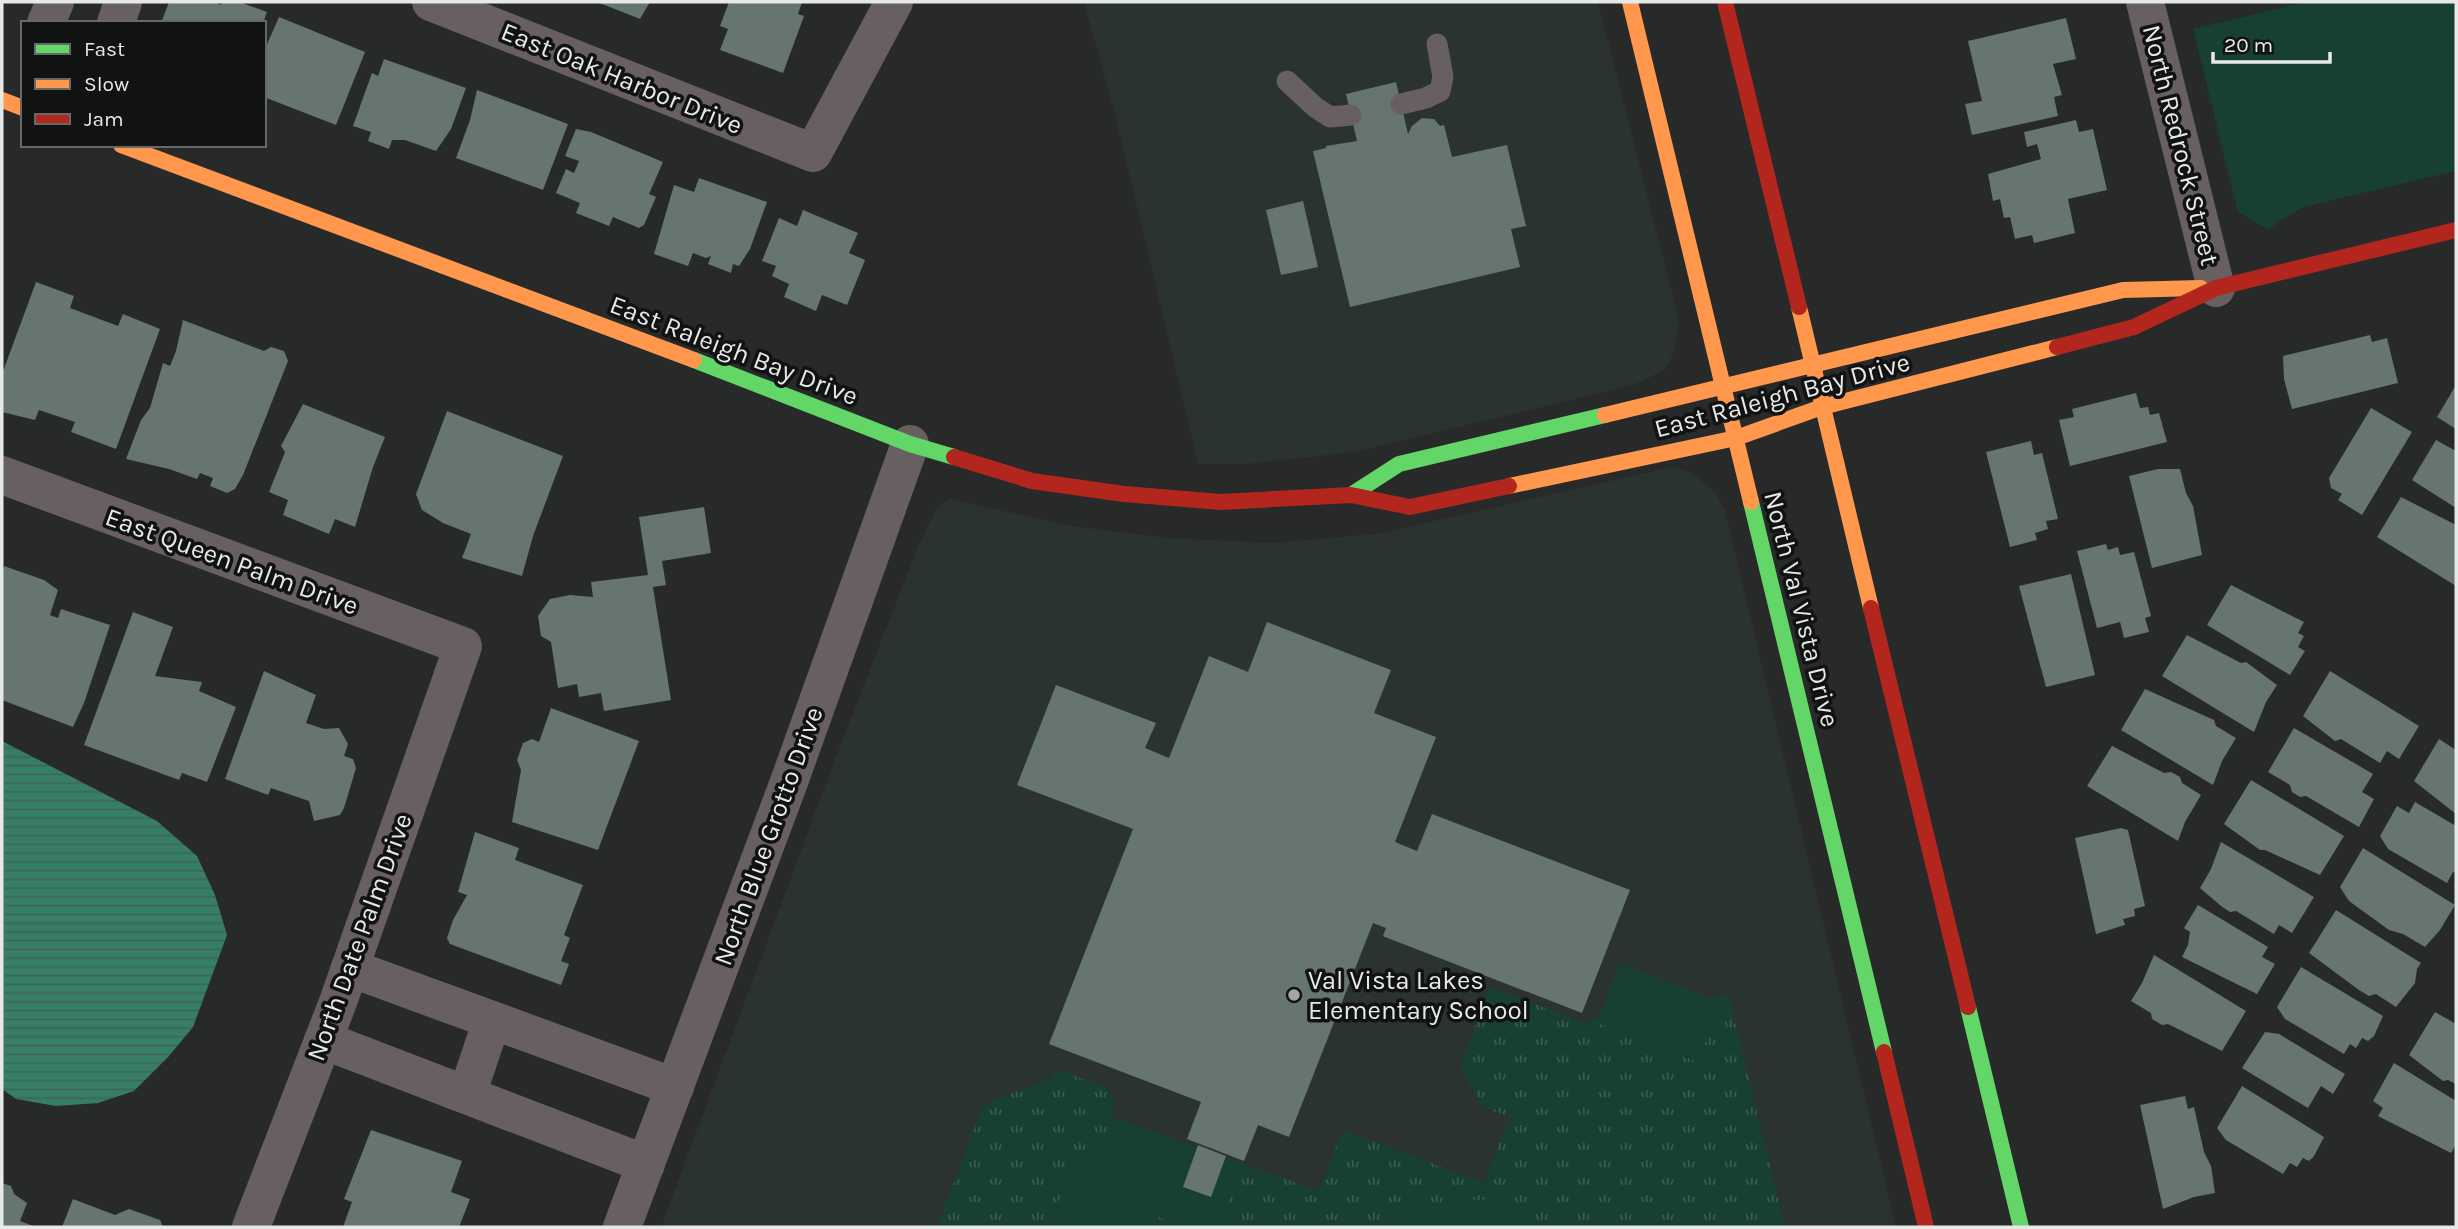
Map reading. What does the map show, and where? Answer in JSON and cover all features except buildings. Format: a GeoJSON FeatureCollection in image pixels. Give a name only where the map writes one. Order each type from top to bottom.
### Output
{"type":"FeatureCollection","features":[{"type":"Feature","properties":{"kind":"street"},"geometry":{"type":"LineString","coordinates":[[47,21],[55,2]]}},
{"type":"Feature","properties":{"kind":"street"},"geometry":{"type":"LineString","coordinates":[[117,21],[123,2]]}},
{"type":"Feature","properties":{"kind":"street","name":"East Oak Harbor Drive"},"geometry":{"type":"LineString","coordinates":[[431,2],[506,16],[813,153],[894,2]]}},
{"type":"Feature","properties":{"kind":"street","name":"North Val Vista Drive"},"geometry":{"type":"LineString","coordinates":[[1630,2],[1926,1227]]}},
{"type":"Feature","properties":{"kind":"street"},"geometry":{"type":"LineString","coordinates":[[1725,2],[2021,1227]]}},
{"type":"Feature","properties":{"kind":"street","name":"North Redrock Street"},"geometry":{"type":"LineString","coordinates":[[2145,2],[2216,288]]}},
{"type":"Feature","properties":{"kind":"street"},"geometry":{"type":"LineString","coordinates":[[2,100],[21,107]]}},
{"type":"Feature","properties":{"kind":"street","name":"East Raleigh Bay Drive"},"geometry":{"type":"LineString","coordinates":[[126,147],[704,363],[909,444],[1032,481],[1124,495],[1221,502],[1351,495],[1410,507],[1736,438],[1822,407],[2134,327],[2216,288],[2456,230]]}},
{"type":"Feature","properties":{"kind":"street","name":"East Raleigh Bay Drive"},"geometry":{"type":"LineString","coordinates":[[1351,495],[1399,464],[2123,290],[2216,288]]}},
{"type":"Feature","properties":{"kind":"street","name":"North Blue Grotto Drive"},"geometry":{"type":"LineString","coordinates":[[622,1227],[789,782],[909,444]]}},
{"type":"Feature","properties":{"kind":"street","name":"East Queen Palm Drive"},"geometry":{"type":"LineString","coordinates":[[2,475],[463,646]]}},
{"type":"Feature","properties":{"kind":"street","name":"North Date Palm Drive"},"geometry":{"type":"LineString","coordinates":[[251,1227],[350,968],[463,646]]}},
{"type":"Feature","properties":{"kind":"street"},"geometry":{"type":"LineString","coordinates":[[350,968],[674,1087]]}},
{"type":"Feature","properties":{"kind":"street"},"geometry":{"type":"LineString","coordinates":[[467,1095],[492,1020]]}},
{"type":"Feature","properties":{"kind":"street"},"geometry":{"type":"LineString","coordinates":[[323,1040],[646,1164]]}},
{"type":"Feature","properties":{"kind":"lane"},"geometry":{"type":"LineString","coordinates":[[1401,104],[1426,98],[1440,91],[1443,77],[1437,44]]}},
{"type":"Feature","properties":{"kind":"lane"},"geometry":{"type":"LineString","coordinates":[[1287,80],[1315,107],[1330,117],[1351,115]]}},
{"type":"Feature","properties":{"kind":"shaded area"},"geometry":{"type":"Polygon","coordinates":[[[1084,2],[1598,2],[1679,320],[1675,347],[1668,366],[1646,380],[1629,386],[1354,452],[1246,464],[1198,464],[1116,118],[1084,2]]]}},
{"type":"Feature","properties":{"kind":"shaded area","name":"Val Vista Lakes Elementary School"},"geometry":{"type":"Polygon","coordinates":[[[1672,467],[1692,473],[1715,492],[1725,511],[1896,1227],[661,1227],[834,762],[919,544],[937,507],[949,499],[1071,526],[1167,538],[1272,543],[1377,534],[1672,467]]]}},
{"type":"Feature","properties":{"kind":"shaded area"},"geometry":{"type":"Polygon","coordinates":[[[2,741],[157,821],[197,856],[215,895],[227,935],[193,1027],[134,1091],[98,1103],[56,1106],[16,1099],[2,1089],[2,741]]]}},
{"type":"Feature","properties":{"kind":"green space"},"geometry":{"type":"Polygon","coordinates":[[[2306,2],[2456,2],[2456,171],[2303,207],[2269,230],[2238,212],[2193,29],[2306,2]]]}},
{"type":"Feature","properties":{"kind":"green space"},"geometry":{"type":"Polygon","coordinates":[[[1620,963],[1710,998],[1728,994],[1785,1227],[937,1227],[984,1104],[1053,1078],[1055,1069],[1106,1087],[1113,1099],[1112,1117],[1319,1191],[1343,1130],[1484,1183],[1509,1117],[1482,1106],[1460,1068],[1489,987],[1585,1023],[1599,1018],[1620,963]]]}},
{"type":"Feature","properties":{"kind":"green space"},"geometry":{"type":"Polygon","coordinates":[[[1620,963],[1721,1002],[1698,1062],[1597,1023],[1620,963]]]}},
{"type":"Feature","properties":{"kind":"green space"},"geometry":{"type":"Polygon","coordinates":[[[1111,1117],[1243,1164],[1220,1227],[1187,1227],[1158,1217],[1154,1227],[1049,1227],[1069,1173],[1089,1179],[1111,1117]]]}},
{"type":"Feature","properties":{"kind":"green space"},"geometry":{"type":"Polygon","coordinates":[[[1508,1197],[1512,1227],[1396,1227],[1394,1209],[1508,1197]]]}},
{"type":"Feature","properties":{"kind":"traffic: fast"},"geometry":{"type":"LineString","coordinates":[[694,360],[910,444],[954,457]]}},
{"type":"Feature","properties":{"kind":"traffic: fast"},"geometry":{"type":"LineString","coordinates":[[1351,495],[1399,464],[1605,415]]}},
{"type":"Feature","properties":{"kind":"traffic: fast"},"geometry":{"type":"LineString","coordinates":[[1751,502],[1884,1052]]}},
{"type":"Feature","properties":{"kind":"traffic: fast"},"geometry":{"type":"LineString","coordinates":[[1968,1007],[2021,1227]]}},
{"type":"Feature","properties":{"kind":"traffic: slow"},"geometry":{"type":"LineString","coordinates":[[1630,2],[1751,502]]}},
{"type":"Feature","properties":{"kind":"traffic: slow"},"geometry":{"type":"LineString","coordinates":[[2,100],[21,107]]}},
{"type":"Feature","properties":{"kind":"traffic: slow"},"geometry":{"type":"LineString","coordinates":[[126,147],[694,360]]}},
{"type":"Feature","properties":{"kind":"traffic: slow"},"geometry":{"type":"LineString","coordinates":[[1605,415],[2123,290],[2201,288]]}},
{"type":"Feature","properties":{"kind":"traffic: slow"},"geometry":{"type":"LineString","coordinates":[[1799,307],[1871,608]]}},
{"type":"Feature","properties":{"kind":"traffic: slow"},"geometry":{"type":"LineString","coordinates":[[1509,486],[1736,438],[1822,407],[2057,347]]}},
{"type":"Feature","properties":{"kind":"traffic: jam"},"geometry":{"type":"LineString","coordinates":[[1725,2],[1799,307]]}},
{"type":"Feature","properties":{"kind":"traffic: jam"},"geometry":{"type":"LineString","coordinates":[[2057,347],[2134,327],[2216,288],[2456,230]]}},
{"type":"Feature","properties":{"kind":"traffic: jam"},"geometry":{"type":"LineString","coordinates":[[954,457],[1032,481],[1124,494],[1221,502],[1351,495],[1410,507],[1509,486]]}},
{"type":"Feature","properties":{"kind":"traffic: jam"},"geometry":{"type":"LineString","coordinates":[[1871,608],[1968,1007]]}},
{"type":"Feature","properties":{"kind":"traffic: jam"},"geometry":{"type":"LineString","coordinates":[[1884,1052],[1926,1227]]}},
{"type":"Feature","properties":{"kind":"place","name":"Val Vista Lakes Elementary School"},"geometry":{"type":"Point","coordinates":[1294,995]}}]}
